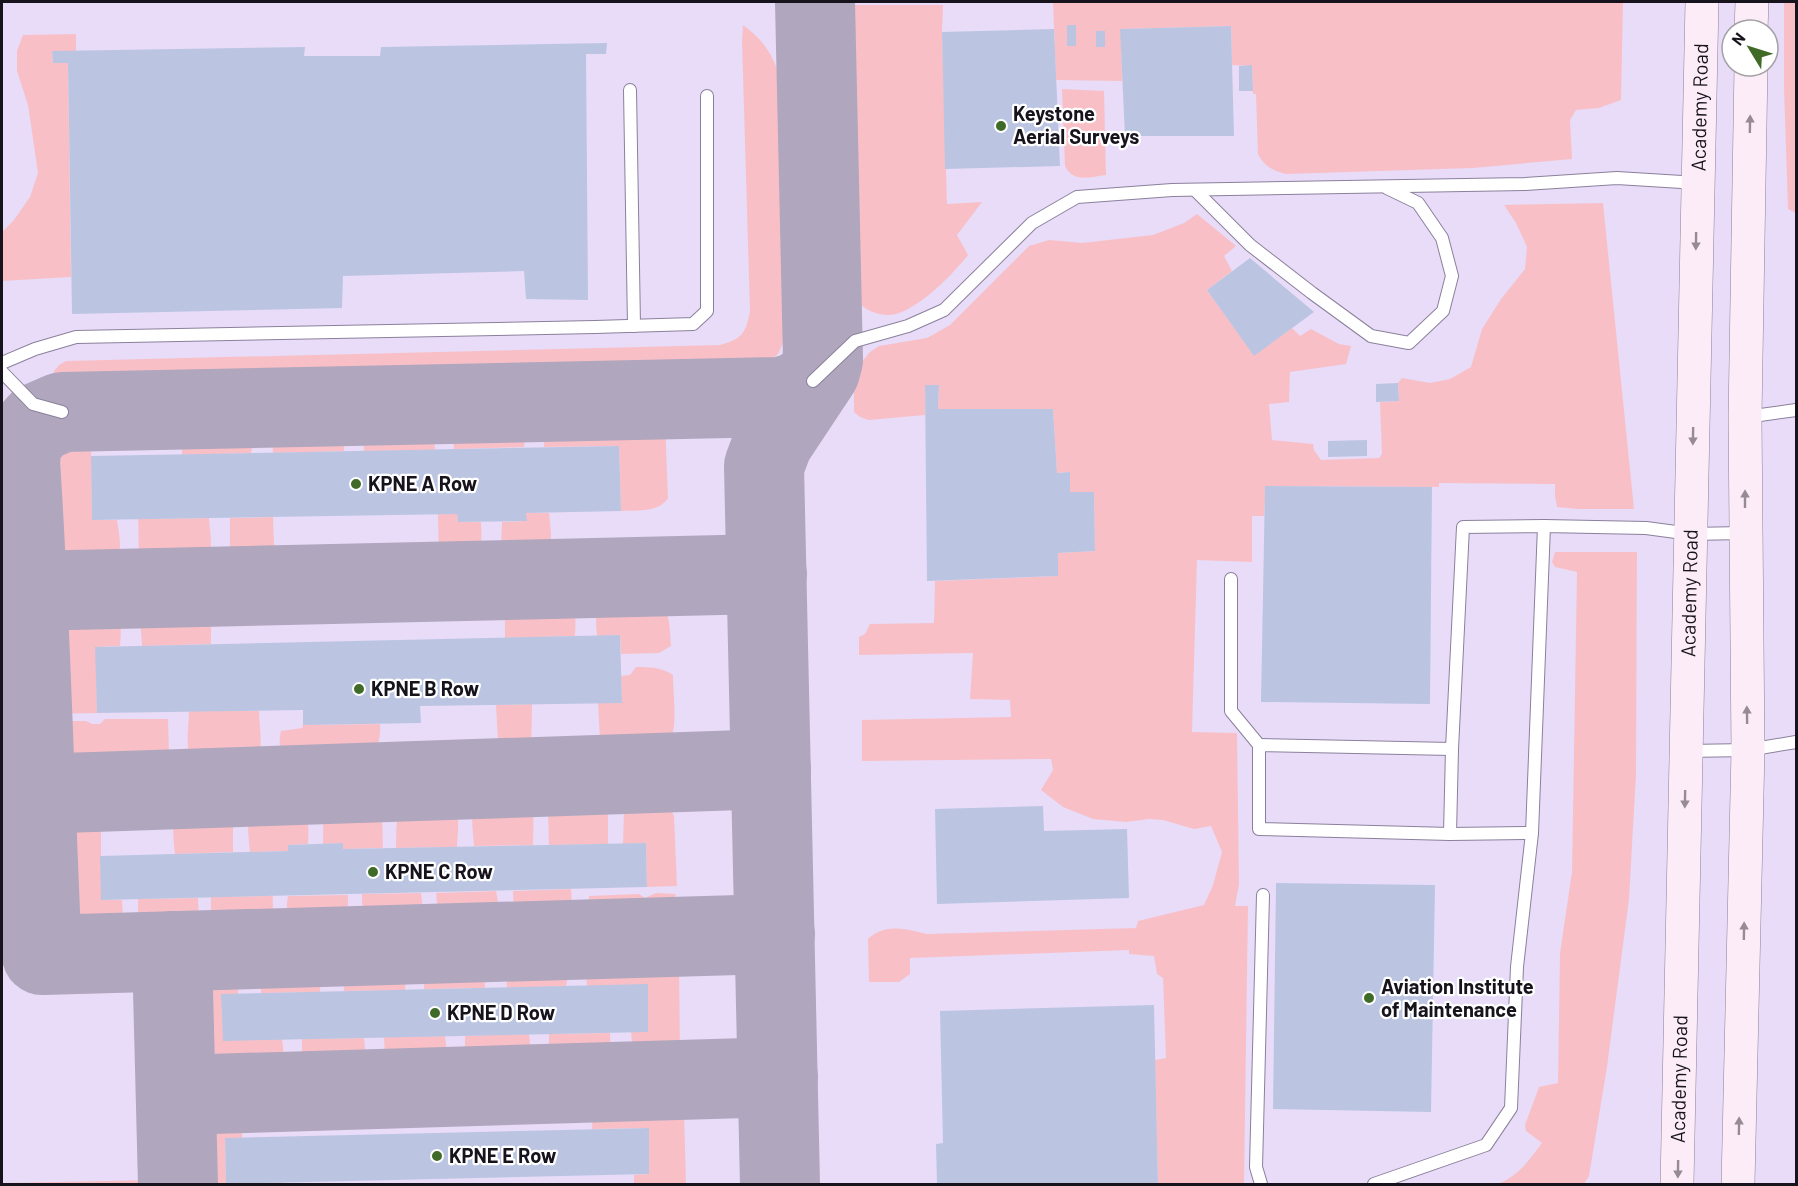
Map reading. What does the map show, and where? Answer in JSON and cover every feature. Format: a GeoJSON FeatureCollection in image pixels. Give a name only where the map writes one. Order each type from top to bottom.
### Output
{"type":"FeatureCollection","features":[{"type":"Feature","properties":{"kind":"main road","name":"Academy Road"},"geometry":{"type":"LineString","coordinates":[[1677,1185],[1701,2]]}},
{"type":"Feature","properties":{"kind":"main road"},"geometry":{"type":"LineString","coordinates":[[1751,18],[1752,2]]}},
{"type":"Feature","properties":{"kind":"main road"},"geometry":{"type":"LineString","coordinates":[[1738,1185],[1748,750],[1745,417],[1751,78]]}},
{"type":"Feature","properties":{"kind":"main road"},"geometry":{"type":"LineString","coordinates":[[1698,183],[1748,183]]}},
{"type":"Feature","properties":{"kind":"lane"},"geometry":{"type":"LineString","coordinates":[[630,90],[634,326]]}},
{"type":"Feature","properties":{"kind":"lane"},"geometry":{"type":"LineString","coordinates":[[2,363],[35,349],[76,337],[693,324],[707,311],[707,96]]}},
{"type":"Feature","properties":{"kind":"lane"},"geometry":{"type":"LineString","coordinates":[[813,381],[855,340],[908,326],[944,310],[1032,223],[1077,197],[1195,190],[1525,184],[1617,178],[1698,183]]}},
{"type":"Feature","properties":{"kind":"lane"},"geometry":{"type":"LineString","coordinates":[[1195,190],[1250,244],[1371,336],[1409,343],[1443,311],[1452,276],[1442,238],[1418,203],[1385,187]]}},
{"type":"Feature","properties":{"kind":"lane"},"geometry":{"type":"LineString","coordinates":[[2,372],[33,404],[62,412]]}},
{"type":"Feature","properties":{"kind":"lane"},"geometry":{"type":"LineString","coordinates":[[1745,417],[1797,410]]}},
{"type":"Feature","properties":{"kind":"lane"},"geometry":{"type":"LineString","coordinates":[[1374,1185],[1486,1145],[1511,1108],[1517,966],[1532,833],[1544,526]]}},
{"type":"Feature","properties":{"kind":"lane"},"geometry":{"type":"LineString","coordinates":[[1450,834],[1463,527],[1646,528],[1691,534],[1745,533]]}},
{"type":"Feature","properties":{"kind":"lane"},"geometry":{"type":"LineString","coordinates":[[1231,579],[1231,711],[1259,745],[1259,829],[1450,834],[1532,833]]}},
{"type":"Feature","properties":{"kind":"lane"},"geometry":{"type":"LineString","coordinates":[[1686,751],[1748,750],[1797,742]]}},
{"type":"Feature","properties":{"kind":"lane"},"geometry":{"type":"LineString","coordinates":[[1259,745],[1452,749]]}},
{"type":"Feature","properties":{"kind":"lane"},"geometry":{"type":"LineString","coordinates":[[1261,1185],[1256,1167],[1263,895]]}},
{"type":"Feature","properties":{"kind":"shaded area"},"geometry":{"type":"Polygon","coordinates":[[[1053,2],[1623,2],[1621,100],[1599,108],[1576,110],[1570,120],[1572,159],[1473,168],[1286,174],[1269,167],[1258,154],[1256,94],[1253,94],[1252,66],[1232,65],[1231,26],[1121,29],[1122,81],[1056,80],[1053,2]]]}},
{"type":"Feature","properties":{"kind":"shaded area"},"geometry":{"type":"Polygon","coordinates":[[[1784,2],[1796,2],[1796,213],[1788,209],[1784,2]]]}},
{"type":"Feature","properties":{"kind":"shaded area"},"geometry":{"type":"Polygon","coordinates":[[[846,5],[943,5],[947,204],[982,202],[957,235],[968,255],[930,294],[912,307],[896,314],[881,314],[867,309],[852,293],[846,5]]]}},
{"type":"Feature","properties":{"kind":"shaded area"},"geometry":{"type":"Polygon","coordinates":[[[743,25],[764,44],[777,69],[784,335],[778,354],[752,374],[672,378],[73,390],[54,378],[54,371],[66,361],[720,345],[733,340],[745,330],[750,311],[743,25]]]}},
{"type":"Feature","properties":{"kind":"shaded area"},"geometry":{"type":"Polygon","coordinates":[[[76,34],[76,51],[52,52],[53,63],[68,63],[71,277],[2,281],[2,232],[14,220],[30,197],[38,173],[28,105],[17,71],[17,51],[23,35],[76,34]]]}},
{"type":"Feature","properties":{"kind":"shaded area"},"geometry":{"type":"Polygon","coordinates":[[[1062,89],[1104,91],[1106,175],[1077,177],[1065,166],[1062,89]]]}},
{"type":"Feature","properties":{"kind":"shaded area"},"geometry":{"type":"Polygon","coordinates":[[[1603,203],[1634,509],[1557,507],[1555,484],[1439,483],[1439,487],[1266,486],[1264,516],[1252,516],[1252,562],[1197,560],[1192,732],[1237,733],[1239,884],[1235,906],[1248,906],[1244,1184],[1158,1184],[1155,1060],[1166,1058],[1163,978],[1157,974],[1154,956],[1129,954],[1129,950],[910,958],[910,974],[899,982],[869,982],[868,939],[881,931],[896,929],[927,934],[1136,928],[1138,921],[1204,905],[1213,885],[1222,852],[1211,826],[1194,829],[1163,820],[1126,822],[1093,819],[1063,807],[1041,790],[1053,770],[1051,759],[862,761],[862,720],[1011,717],[1010,700],[970,699],[973,653],[859,655],[859,637],[865,634],[870,624],[934,623],[935,581],[1058,576],[1058,553],[1095,551],[1094,493],[1070,492],[1070,472],[1057,473],[1053,409],[938,409],[939,385],[925,386],[925,415],[869,420],[854,412],[854,367],[879,346],[927,338],[950,325],[1029,246],[1049,240],[1082,243],[1153,235],[1184,223],[1197,214],[1236,246],[1224,256],[1232,271],[1207,290],[1254,355],[1292,328],[1300,336],[1311,329],[1339,344],[1351,346],[1346,364],[1290,372],[1289,402],[1269,404],[1272,440],[1313,444],[1321,460],[1379,458],[1382,454],[1380,402],[1399,401],[1398,383],[1402,378],[1430,383],[1450,379],[1471,367],[1482,329],[1501,299],[1525,269],[1527,247],[1516,223],[1504,205],[1603,203]]]}},
{"type":"Feature","properties":{"kind":"shaded area"},"geometry":{"type":"Polygon","coordinates":[[[644,411],[654,413],[665,422],[668,498],[659,506],[621,511],[619,446],[544,447],[545,431],[549,422],[561,413],[644,411]]]}},
{"type":"Feature","properties":{"kind":"shaded area"},"geometry":{"type":"Polygon","coordinates":[[[510,413],[524,427],[524,447],[454,449],[453,434],[461,420],[476,414],[510,413]]]}},
{"type":"Feature","properties":{"kind":"shaded area"},"geometry":{"type":"Polygon","coordinates":[[[2,414],[10,560],[11,694],[16,784],[12,857],[2,857],[2,414]]]}},
{"type":"Feature","properties":{"kind":"shaded area"},"geometry":{"type":"Polygon","coordinates":[[[389,417],[421,417],[433,428],[435,450],[364,451],[364,431],[373,421],[389,417]]]}},
{"type":"Feature","properties":{"kind":"shaded area"},"geometry":{"type":"Polygon","coordinates":[[[331,419],[342,428],[344,451],[273,453],[272,435],[283,421],[331,419]]]}},
{"type":"Feature","properties":{"kind":"shaded area"},"geometry":{"type":"Polygon","coordinates":[[[196,422],[246,424],[253,442],[251,453],[182,455],[185,432],[196,422]]]}},
{"type":"Feature","properties":{"kind":"shaded area"},"geometry":{"type":"Polygon","coordinates":[[[66,425],[73,426],[91,439],[92,520],[117,520],[120,541],[118,557],[114,564],[104,570],[83,572],[70,569],[54,557],[40,535],[38,459],[40,449],[48,436],[66,425]]]}},
{"type":"Feature","properties":{"kind":"shaded area"},"geometry":{"type":"Polygon","coordinates":[[[526,513],[549,513],[551,537],[546,556],[526,563],[507,555],[503,550],[501,540],[502,522],[526,521],[526,513]]]}},
{"type":"Feature","properties":{"kind":"shaded area"},"geometry":{"type":"Polygon","coordinates":[[[438,514],[457,514],[458,522],[481,522],[481,546],[476,558],[470,562],[439,565],[438,514]]]}},
{"type":"Feature","properties":{"kind":"shaded area"},"geometry":{"type":"Polygon","coordinates":[[[273,517],[275,569],[243,568],[230,556],[230,518],[273,517]]]}},
{"type":"Feature","properties":{"kind":"shaded area"},"geometry":{"type":"Polygon","coordinates":[[[209,518],[211,548],[203,567],[197,570],[162,571],[147,566],[142,561],[139,553],[138,519],[209,518]]]}},
{"type":"Feature","properties":{"kind":"shaded area"},"geometry":{"type":"Polygon","coordinates":[[[1555,552],[1637,552],[1636,774],[1629,899],[1607,1067],[1589,1176],[1584,1184],[1497,1184],[1511,1177],[1528,1162],[1542,1143],[1526,1131],[1525,1125],[1539,1087],[1558,1083],[1560,953],[1572,872],[1577,572],[1555,567],[1552,562],[1555,552]]]}},
{"type":"Feature","properties":{"kind":"shaded area"},"geometry":{"type":"Polygon","coordinates":[[[633,593],[654,600],[665,610],[668,617],[671,646],[659,653],[621,654],[620,635],[597,636],[597,615],[601,602],[613,596],[633,593]]]}},
{"type":"Feature","properties":{"kind":"shaded area"},"geometry":{"type":"Polygon","coordinates":[[[530,596],[553,596],[568,600],[575,611],[575,636],[505,638],[507,610],[514,601],[530,596]]]}},
{"type":"Feature","properties":{"kind":"shaded area"},"geometry":{"type":"Polygon","coordinates":[[[174,603],[197,604],[209,617],[211,644],[142,646],[141,621],[150,609],[174,603]]]}},
{"type":"Feature","properties":{"kind":"shaded area"},"geometry":{"type":"Polygon","coordinates":[[[76,606],[98,607],[113,611],[120,623],[120,646],[96,647],[97,713],[45,714],[43,629],[55,614],[63,609],[76,606]]]}},
{"type":"Feature","properties":{"kind":"shaded area"},"geometry":{"type":"Polygon","coordinates":[[[636,667],[651,667],[673,675],[675,714],[672,736],[660,753],[651,757],[631,760],[601,758],[598,703],[622,703],[621,676],[630,675],[636,667]]]}},
{"type":"Feature","properties":{"kind":"shaded area"},"geometry":{"type":"Polygon","coordinates":[[[532,704],[531,761],[499,761],[496,705],[532,704]]]}},
{"type":"Feature","properties":{"kind":"shaded area"},"geometry":{"type":"Polygon","coordinates":[[[189,711],[259,711],[261,746],[256,763],[248,768],[234,771],[203,768],[193,762],[189,751],[189,711]]]}},
{"type":"Feature","properties":{"kind":"shaded area"},"geometry":{"type":"Polygon","coordinates":[[[105,719],[168,719],[169,754],[167,762],[157,770],[143,772],[77,772],[59,756],[44,735],[44,721],[86,721],[100,724],[105,719]]]}},
{"type":"Feature","properties":{"kind":"shaded area"},"geometry":{"type":"Polygon","coordinates":[[[380,724],[377,752],[391,751],[395,755],[391,765],[288,768],[281,756],[281,731],[302,728],[303,725],[380,724]]]}},
{"type":"Feature","properties":{"kind":"shaded area"},"geometry":{"type":"Polygon","coordinates":[[[643,794],[662,801],[674,816],[677,886],[647,887],[646,843],[623,844],[624,807],[629,796],[643,794]]]}},
{"type":"Feature","properties":{"kind":"shaded area"},"geometry":{"type":"Polygon","coordinates":[[[517,795],[530,801],[532,805],[533,845],[474,846],[472,819],[479,802],[485,796],[517,795]]]}},
{"type":"Feature","properties":{"kind":"shaded area"},"geometry":{"type":"Polygon","coordinates":[[[601,796],[608,814],[608,844],[549,845],[548,814],[554,798],[601,796]]]}},
{"type":"Feature","properties":{"kind":"shaded area"},"geometry":{"type":"Polygon","coordinates":[[[448,798],[457,814],[457,847],[396,848],[398,817],[406,801],[448,798]]]}},
{"type":"Feature","properties":{"kind":"shaded area"},"geometry":{"type":"Polygon","coordinates":[[[342,800],[374,801],[380,811],[383,848],[343,849],[343,843],[323,844],[323,823],[326,811],[342,800]]]}},
{"type":"Feature","properties":{"kind":"shaded area"},"geometry":{"type":"Polygon","coordinates":[[[300,803],[308,823],[308,844],[288,845],[288,851],[250,852],[248,826],[254,809],[259,805],[300,803]]]}},
{"type":"Feature","properties":{"kind":"shaded area"},"geometry":{"type":"Polygon","coordinates":[[[225,805],[233,816],[233,852],[175,854],[173,826],[180,809],[186,806],[225,805]]]}},
{"type":"Feature","properties":{"kind":"shaded area"},"geometry":{"type":"Polygon","coordinates":[[[73,807],[89,808],[98,815],[101,827],[101,900],[122,900],[123,917],[120,928],[90,931],[76,929],[65,923],[50,904],[45,834],[58,815],[73,807]]]}},
{"type":"Feature","properties":{"kind":"shaded area"},"geometry":{"type":"Polygon","coordinates":[[[571,889],[570,908],[558,923],[525,923],[517,920],[514,912],[513,891],[571,889]]]}},
{"type":"Feature","properties":{"kind":"shaded area"},"geometry":{"type":"Polygon","coordinates":[[[496,891],[498,909],[489,922],[460,926],[440,919],[436,893],[496,891]]]}},
{"type":"Feature","properties":{"kind":"shaded area"},"geometry":{"type":"Polygon","coordinates":[[[421,893],[423,909],[419,921],[404,925],[378,925],[368,921],[365,917],[362,894],[421,893]]]}},
{"type":"Feature","properties":{"kind":"shaded area"},"geometry":{"type":"Polygon","coordinates":[[[656,893],[676,894],[662,914],[652,920],[635,922],[600,919],[591,911],[589,905],[589,896],[639,894],[645,898],[656,893]]]}},
{"type":"Feature","properties":{"kind":"shaded area"},"geometry":{"type":"Polygon","coordinates":[[[348,895],[346,913],[343,921],[336,928],[302,927],[291,921],[288,915],[288,896],[348,895]]]}},
{"type":"Feature","properties":{"kind":"shaded area"},"geometry":{"type":"Polygon","coordinates":[[[273,896],[272,916],[263,925],[246,930],[228,930],[216,925],[213,919],[211,897],[273,896]]]}},
{"type":"Feature","properties":{"kind":"shaded area"},"geometry":{"type":"Polygon","coordinates":[[[198,898],[198,920],[192,929],[179,933],[145,931],[141,924],[138,916],[138,899],[198,898]]]}},
{"type":"Feature","properties":{"kind":"shaded area"},"geometry":{"type":"Polygon","coordinates":[[[546,954],[565,962],[568,976],[566,986],[507,988],[507,970],[512,959],[516,956],[546,954]]]}},
{"type":"Feature","properties":{"kind":"shaded area"},"geometry":{"type":"Polygon","coordinates":[[[667,954],[679,962],[680,1055],[672,1060],[650,1063],[633,1054],[631,1032],[648,1032],[647,985],[587,986],[586,971],[589,963],[599,956],[667,954]]]}},
{"type":"Feature","properties":{"kind":"shaded area"},"geometry":{"type":"Polygon","coordinates":[[[475,957],[484,962],[485,988],[424,989],[424,968],[431,960],[475,957]]]}},
{"type":"Feature","properties":{"kind":"shaded area"},"geometry":{"type":"Polygon","coordinates":[[[361,961],[394,961],[403,967],[406,976],[405,990],[344,991],[344,975],[347,967],[361,961]]]}},
{"type":"Feature","properties":{"kind":"shaded area"},"geometry":{"type":"Polygon","coordinates":[[[311,962],[321,971],[320,992],[261,993],[262,975],[269,965],[311,962]]]}},
{"type":"Feature","properties":{"kind":"shaded area"},"geometry":{"type":"Polygon","coordinates":[[[233,964],[239,972],[238,994],[282,1040],[282,1061],[273,1071],[221,1073],[208,1069],[192,1052],[189,1038],[189,987],[194,974],[201,967],[233,964]]]}},
{"type":"Feature","properties":{"kind":"shaded area"},"geometry":{"type":"Polygon","coordinates":[[[610,1033],[609,1054],[597,1062],[572,1065],[557,1061],[550,1053],[549,1034],[610,1033]]]}},
{"type":"Feature","properties":{"kind":"shaded area"},"geometry":{"type":"Polygon","coordinates":[[[529,1034],[530,1046],[527,1058],[516,1065],[489,1067],[474,1063],[466,1054],[465,1036],[529,1034]]]}},
{"type":"Feature","properties":{"kind":"shaded area"},"geometry":{"type":"Polygon","coordinates":[[[445,1036],[446,1055],[439,1064],[417,1067],[388,1062],[385,1058],[384,1037],[445,1036]]]}},
{"type":"Feature","properties":{"kind":"shaded area"},"geometry":{"type":"Polygon","coordinates":[[[364,1038],[363,1060],[354,1068],[323,1069],[304,1063],[302,1039],[364,1038]]]}},
{"type":"Feature","properties":{"kind":"shaded area"},"geometry":{"type":"Polygon","coordinates":[[[676,1097],[681,1101],[684,1111],[686,1184],[634,1184],[634,1175],[649,1174],[649,1128],[592,1129],[593,1109],[601,1100],[676,1097]]]}},
{"type":"Feature","properties":{"kind":"shaded area"},"geometry":{"type":"Polygon","coordinates":[[[223,1105],[232,1107],[243,1117],[242,1138],[225,1138],[226,1184],[193,1184],[191,1147],[195,1123],[201,1114],[210,1108],[223,1105]]]}},
{"type":"Feature","properties":{"kind":"shaded area"},"geometry":{"type":"Polygon","coordinates":[[[158,1180],[158,1184],[2,1184],[2,1183],[158,1180]]]}},
{"type":"Feature","properties":{"kind":"shaded area"},"geometry":{"type":"Polygon","coordinates":[[[282,1182],[282,1184],[226,1184],[282,1182]]]}},
{"type":"Feature","properties":{"kind":"building"},"geometry":{"type":"Polygon","coordinates":[[[1067,25],[1076,25],[1076,46],[1067,46],[1067,25]]]}},
{"type":"Feature","properties":{"kind":"building","name":"Keystone Aerial Surveys"},"geometry":{"type":"Polygon","coordinates":[[[1231,26],[1234,136],[1125,136],[1120,29],[1231,26]]]}},
{"type":"Feature","properties":{"kind":"building","name":"Keystone Aerial Surveys"},"geometry":{"type":"Polygon","coordinates":[[[1054,29],[1060,166],[945,169],[942,32],[1054,29]]]}},
{"type":"Feature","properties":{"kind":"building"},"geometry":{"type":"Polygon","coordinates":[[[1096,31],[1105,31],[1105,47],[1096,47],[1096,31]]]}},
{"type":"Feature","properties":{"kind":"building"},"geometry":{"type":"Polygon","coordinates":[[[607,43],[606,54],[586,54],[588,300],[526,299],[524,271],[343,276],[342,308],[72,314],[68,63],[53,63],[52,51],[305,47],[304,56],[380,56],[381,47],[607,43]]]}},
{"type":"Feature","properties":{"kind":"building"},"geometry":{"type":"Polygon","coordinates":[[[1252,65],[1253,91],[1239,91],[1239,66],[1252,65]]]}},
{"type":"Feature","properties":{"kind":"building"},"geometry":{"type":"Polygon","coordinates":[[[1250,258],[1314,312],[1254,356],[1207,290],[1250,258]]]}},
{"type":"Feature","properties":{"kind":"building"},"geometry":{"type":"Polygon","coordinates":[[[1398,383],[1399,401],[1376,402],[1376,384],[1398,383]]]}},
{"type":"Feature","properties":{"kind":"building"},"geometry":{"type":"Polygon","coordinates":[[[925,385],[939,385],[938,409],[1053,409],[1057,473],[1070,472],[1070,492],[1094,492],[1095,551],[1058,553],[1058,576],[927,581],[925,385]]]}},
{"type":"Feature","properties":{"kind":"building"},"geometry":{"type":"Polygon","coordinates":[[[1367,440],[1367,456],[1328,457],[1328,441],[1367,440]]]}},
{"type":"Feature","properties":{"kind":"building","name":"KPNE A Row"},"geometry":{"type":"Polygon","coordinates":[[[619,446],[621,511],[526,513],[527,521],[458,522],[457,514],[92,520],[91,456],[619,446]]]}},
{"type":"Feature","properties":{"kind":"building"},"geometry":{"type":"Polygon","coordinates":[[[1265,486],[1432,487],[1430,704],[1261,702],[1265,486]]]}},
{"type":"Feature","properties":{"kind":"building","name":"KPNE B Row"},"geometry":{"type":"Polygon","coordinates":[[[620,635],[622,703],[420,706],[421,723],[303,725],[303,710],[97,713],[95,647],[620,635]]]}},
{"type":"Feature","properties":{"kind":"building"},"geometry":{"type":"Polygon","coordinates":[[[1043,806],[1044,831],[1127,829],[1129,898],[937,904],[935,809],[1043,806]]]}},
{"type":"Feature","properties":{"kind":"building","name":"KPNE C Row"},"geometry":{"type":"Polygon","coordinates":[[[343,843],[343,849],[646,843],[647,887],[101,900],[100,856],[288,851],[288,845],[343,843]]]}},
{"type":"Feature","properties":{"kind":"building"},"geometry":{"type":"Polygon","coordinates":[[[1276,883],[1435,885],[1431,1112],[1273,1109],[1276,883]]]}},
{"type":"Feature","properties":{"kind":"building","name":"KPNE D Row"},"geometry":{"type":"Polygon","coordinates":[[[648,984],[648,1032],[223,1041],[221,994],[648,984]]]}},
{"type":"Feature","properties":{"kind":"building"},"geometry":{"type":"Polygon","coordinates":[[[1154,1005],[1158,1184],[937,1184],[936,1144],[943,1143],[940,1011],[1154,1005]]]}},
{"type":"Feature","properties":{"kind":"building","name":"KPNE E Row"},"geometry":{"type":"Polygon","coordinates":[[[649,1128],[649,1174],[226,1184],[225,1138],[649,1128]]]}},
{"type":"Feature","properties":{"kind":"taxiway"},"geometry":{"type":"LineString","coordinates":[[780,1184],[764,466],[773,442],[820,371],[823,360],[815,2]]}},
{"type":"Feature","properties":{"kind":"taxiway"},"geometry":{"type":"LineString","coordinates":[[775,934],[42,955],[20,462],[22,441],[39,422],[62,412],[780,397],[798,392],[813,381]]}},
{"type":"Feature","properties":{"kind":"taxiway"},"geometry":{"type":"LineString","coordinates":[[28,591],[767,574]]}},
{"type":"Feature","properties":{"kind":"taxiway"},"geometry":{"type":"LineString","coordinates":[[34,794],[771,769]]}},
{"type":"Feature","properties":{"kind":"taxiway"},"geometry":{"type":"LineString","coordinates":[[172,951],[178,1184]]}},
{"type":"Feature","properties":{"kind":"taxiway"},"geometry":{"type":"LineString","coordinates":[[176,1095],[778,1077]]}},
{"type":"Feature","properties":{"kind":"place","name":"Keystone Aerial Surveys"},"geometry":{"type":"Point","coordinates":[1001,126]}},
{"type":"Feature","properties":{"kind":"place","name":"KPNE A Row"},"geometry":{"type":"Point","coordinates":[356,484]}},
{"type":"Feature","properties":{"kind":"place","name":"KPNE B Row"},"geometry":{"type":"Point","coordinates":[359,689]}},
{"type":"Feature","properties":{"kind":"place","name":"KPNE C Row"},"geometry":{"type":"Point","coordinates":[373,872]}},
{"type":"Feature","properties":{"kind":"place","name":"Aviation Institute of Maintenance"},"geometry":{"type":"Point","coordinates":[1369,998]}},
{"type":"Feature","properties":{"kind":"place","name":"KPNE D Row"},"geometry":{"type":"Point","coordinates":[435,1013]}},
{"type":"Feature","properties":{"kind":"place","name":"KPNE E Row"},"geometry":{"type":"Point","coordinates":[437,1156]}}]}
